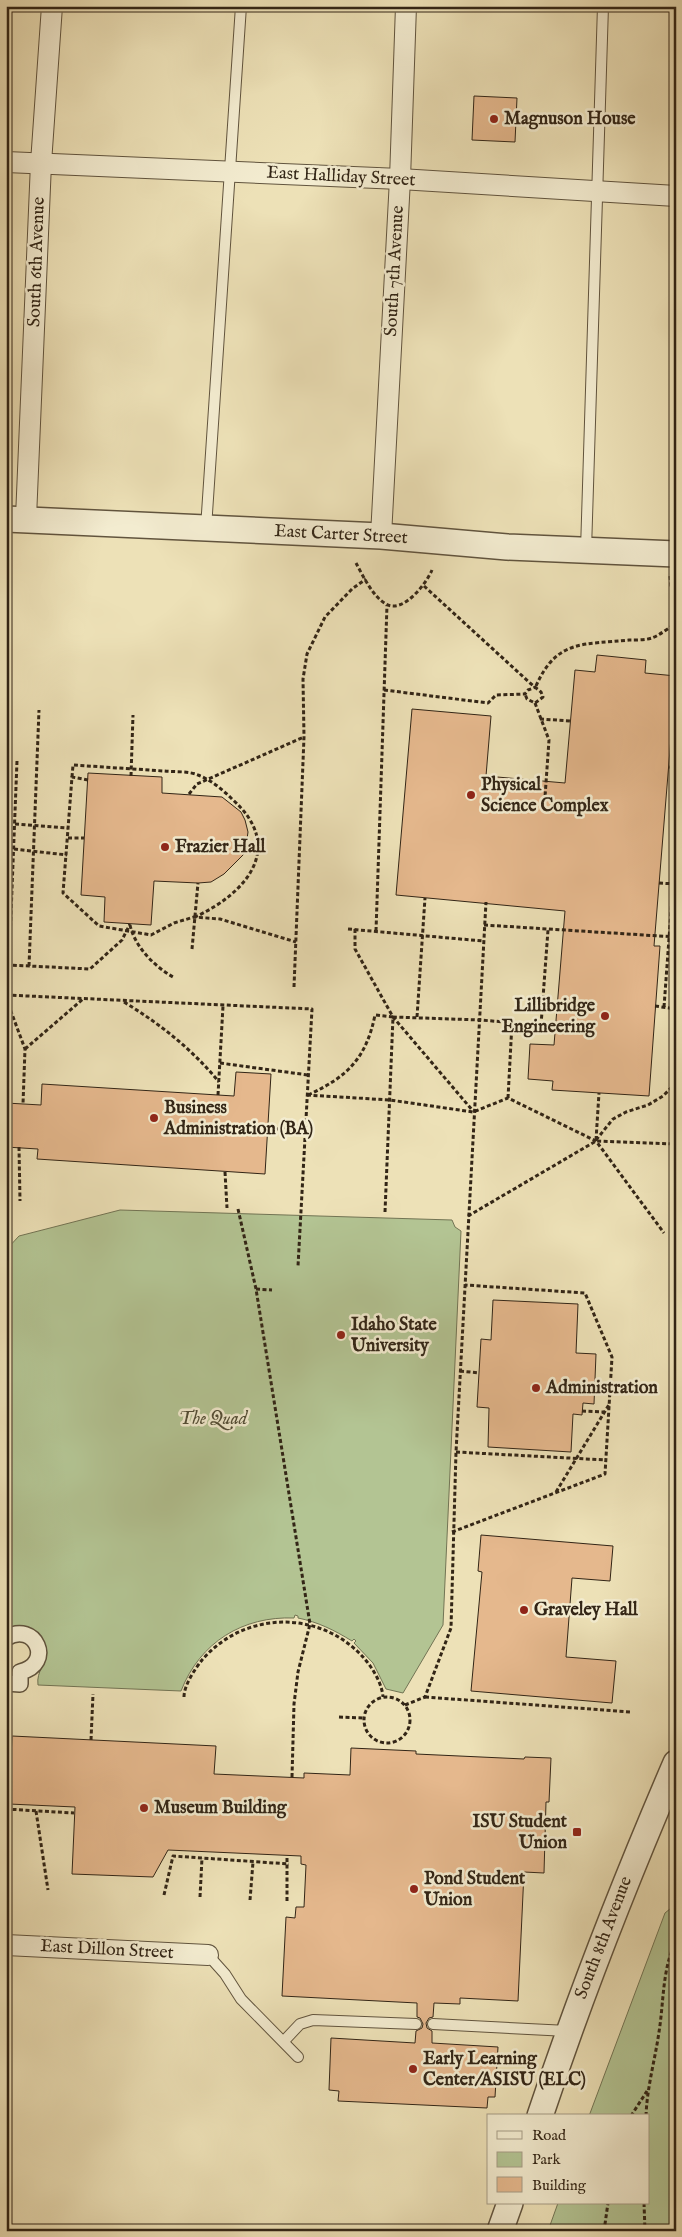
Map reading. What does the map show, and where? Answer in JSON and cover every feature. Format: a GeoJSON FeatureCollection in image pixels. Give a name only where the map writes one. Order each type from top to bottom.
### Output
{"type":"FeatureCollection","features":[{"type":"Feature","properties":{"kind":"street","name":"South 6th Avenue"},"geometry":{"type":"LineString","coordinates":[[16,518],[52,6]]}},
{"type":"Feature","properties":{"kind":"street","name":"South 7th Avenue"},"geometry":{"type":"LineString","coordinates":[[381,536],[400,179],[406,6]]}},
{"type":"Feature","properties":{"kind":"street","name":"East Halliday Street"},"geometry":{"type":"LineString","coordinates":[[6,162],[400,179],[676,196]]}},
{"type":"Feature","properties":{"kind":"street","name":"East Carter Street"},"geometry":{"type":"LineString","coordinates":[[16,518],[381,536],[506,547],[586,550],[672,562]]}},
{"type":"Feature","properties":{"kind":"street"},"geometry":{"type":"LineString","coordinates":[[6,1638],[14,1633],[22,1633],[30,1636],[36,1642],[39,1650],[34,1666],[20,1672],[20,1684],[6,1683]]}},
{"type":"Feature","properties":{"kind":"street","name":"South 8th Avenue"},"geometry":{"type":"LineString","coordinates":[[541,2114],[568,2031],[625,1882],[676,1763]]}},
{"type":"Feature","properties":{"kind":"street","name":"East Dillon Street"},"geometry":{"type":"LineString","coordinates":[[6,1945],[208,1955]]}},
{"type":"Feature","properties":{"kind":"street"},"geometry":{"type":"LineString","coordinates":[[500,2231],[510,2204]]}},
{"type":"Feature","properties":{"kind":"lane"},"geometry":{"type":"LineString","coordinates":[[206,528],[241,6]]}},
{"type":"Feature","properties":{"kind":"lane"},"geometry":{"type":"LineString","coordinates":[[586,550],[603,6]]}},
{"type":"Feature","properties":{"kind":"lane"},"geometry":{"type":"LineString","coordinates":[[208,1955],[225,1974],[241,2000],[298,2057]]}},
{"type":"Feature","properties":{"kind":"lane"},"geometry":{"type":"LineString","coordinates":[[284,2041],[300,2024],[313,2020],[416,2024]]}},
{"type":"Feature","properties":{"kind":"lane"},"geometry":{"type":"LineString","coordinates":[[433,2024],[568,2031]]}},
{"type":"Feature","properties":{"kind":"path"},"geometry":{"type":"LineString","coordinates":[[672,562],[671,587],[676,594]]}},
{"type":"Feature","properties":{"kind":"path"},"geometry":{"type":"LineString","coordinates":[[356,563],[378,598],[387,605],[398,606],[413,596],[424,586],[432,570]]}},
{"type":"Feature","properties":{"kind":"path"},"geometry":{"type":"LineString","coordinates":[[294,987],[304,737],[304,679],[307,654],[325,617],[352,589],[366,580]]}},
{"type":"Feature","properties":{"kind":"path"},"geometry":{"type":"LineString","coordinates":[[424,586],[542,692],[543,697],[535,703]]}},
{"type":"Feature","properties":{"kind":"path"},"geometry":{"type":"LineString","coordinates":[[376,931],[387,605]]}},
{"type":"Feature","properties":{"kind":"path"},"geometry":{"type":"LineString","coordinates":[[384,690],[488,703],[496,695],[525,694],[536,686],[551,661],[569,647],[590,642],[652,638],[676,624]]}},
{"type":"Feature","properties":{"kind":"path"},"geometry":{"type":"LineString","coordinates":[[525,694],[527,699],[535,703],[548,740],[544,811]]}},
{"type":"Feature","properties":{"kind":"path"},"geometry":{"type":"LineString","coordinates":[[29,966],[33,825],[39,710]]}},
{"type":"Feature","properties":{"kind":"path"},"geometry":{"type":"LineString","coordinates":[[131,776],[133,715]]}},
{"type":"Feature","properties":{"kind":"path"},"geometry":{"type":"LineString","coordinates":[[540,719],[571,720]]}},
{"type":"Feature","properties":{"kind":"path"},"geometry":{"type":"LineString","coordinates":[[189,794],[197,784],[206,779],[304,737]]}},
{"type":"Feature","properties":{"kind":"path"},"geometry":{"type":"LineString","coordinates":[[18,761],[9,965],[90,969],[122,940],[130,924],[133,937],[160,969],[173,977]]}},
{"type":"Feature","properties":{"kind":"path"},"geometry":{"type":"LineString","coordinates":[[73,764],[197,774],[219,786],[242,808],[259,836],[260,848],[253,867],[240,887],[218,906],[194,917],[174,923],[151,935],[98,926],[63,893],[72,778],[73,764]]}},
{"type":"Feature","properties":{"kind":"path"},"geometry":{"type":"LineString","coordinates":[[669,767],[676,768]]}},
{"type":"Feature","properties":{"kind":"path"},"geometry":{"type":"LineString","coordinates":[[72,778],[88,780]]}},
{"type":"Feature","properties":{"kind":"path"},"geometry":{"type":"LineString","coordinates":[[15,824],[68,828]]}},
{"type":"Feature","properties":{"kind":"path"},"geometry":{"type":"LineString","coordinates":[[68,838],[84,838]]}},
{"type":"Feature","properties":{"kind":"path"},"geometry":{"type":"LineString","coordinates":[[14,849],[67,855]]}},
{"type":"Feature","properties":{"kind":"path"},"geometry":{"type":"LineString","coordinates":[[192,949],[198,883]]}},
{"type":"Feature","properties":{"kind":"path"},"geometry":{"type":"LineString","coordinates":[[659,883],[674,884],[664,1007]]}},
{"type":"Feature","properties":{"kind":"path"},"geometry":{"type":"LineString","coordinates":[[417,1018],[425,898]]}},
{"type":"Feature","properties":{"kind":"path"},"geometry":{"type":"LineString","coordinates":[[425,1697],[451,1628],[452,1532],[473,1112],[486,902]]}},
{"type":"Feature","properties":{"kind":"path"},"geometry":{"type":"LineString","coordinates":[[194,917],[220,919],[296,942]]}},
{"type":"Feature","properties":{"kind":"path"},"geometry":{"type":"LineString","coordinates":[[484,925],[676,937]]}},
{"type":"Feature","properties":{"kind":"path"},"geometry":{"type":"LineString","coordinates":[[348,929],[483,941]]}},
{"type":"Feature","properties":{"kind":"path"},"geometry":{"type":"LineString","coordinates":[[355,929],[355,949],[393,1017],[473,1112]]}},
{"type":"Feature","properties":{"kind":"path"},"geometry":{"type":"LineString","coordinates":[[541,1025],[548,930]]}},
{"type":"Feature","properties":{"kind":"path"},"geometry":{"type":"LineString","coordinates":[[23,1104],[25,1049],[6,997],[312,1009],[298,1266]]}},
{"type":"Feature","properties":{"kind":"path"},"geometry":{"type":"LineString","coordinates":[[25,1049],[84,999]]}},
{"type":"Feature","properties":{"kind":"path"},"geometry":{"type":"LineString","coordinates":[[123,1001],[154,1020],[179,1041],[200,1059],[219,1082]]}},
{"type":"Feature","properties":{"kind":"path"},"geometry":{"type":"LineString","coordinates":[[218,1095],[223,1006]]}},
{"type":"Feature","properties":{"kind":"path"},"geometry":{"type":"LineString","coordinates":[[655,1006],[676,1008]]}},
{"type":"Feature","properties":{"kind":"path"},"geometry":{"type":"LineString","coordinates":[[307,1095],[332,1084],[348,1071],[359,1058],[371,1036],[375,1015],[555,1026]]}},
{"type":"Feature","properties":{"kind":"path"},"geometry":{"type":"LineString","coordinates":[[385,1212],[393,1017]]}},
{"type":"Feature","properties":{"kind":"path"},"geometry":{"type":"LineString","coordinates":[[508,1098],[512,1023]]}},
{"type":"Feature","properties":{"kind":"path"},"geometry":{"type":"LineString","coordinates":[[220,1064],[308,1075]]}},
{"type":"Feature","properties":{"kind":"path"},"geometry":{"type":"LineString","coordinates":[[468,1217],[596,1141],[613,1119],[626,1112],[648,1105],[662,1096],[676,1083]]}},
{"type":"Feature","properties":{"kind":"path"},"geometry":{"type":"LineString","coordinates":[[599,1093],[596,1141],[664,1233]]}},
{"type":"Feature","properties":{"kind":"path"},"geometry":{"type":"LineString","coordinates":[[307,1095],[390,1100],[473,1112],[508,1098],[596,1141],[676,1144]]}},
{"type":"Feature","properties":{"kind":"path"},"geometry":{"type":"LineString","coordinates":[[268,1131],[306,1122]]}},
{"type":"Feature","properties":{"kind":"path"},"geometry":{"type":"LineString","coordinates":[[19,1148],[20,1201]]}},
{"type":"Feature","properties":{"kind":"path"},"geometry":{"type":"LineString","coordinates":[[225,1172],[227,1208]]}},
{"type":"Feature","properties":{"kind":"path"},"geometry":{"type":"LineString","coordinates":[[238,1209],[256,1289],[310,1624],[298,1672],[294,1704],[292,1777]]}},
{"type":"Feature","properties":{"kind":"path"},"geometry":{"type":"LineString","coordinates":[[452,1532],[605,1474],[610,1403],[612,1357],[585,1293],[465,1285]]}},
{"type":"Feature","properties":{"kind":"path"},"geometry":{"type":"LineString","coordinates":[[256,1289],[272,1290]]}},
{"type":"Feature","properties":{"kind":"path"},"geometry":{"type":"LineString","coordinates":[[460,1371],[479,1373]]}},
{"type":"Feature","properties":{"kind":"path"},"geometry":{"type":"LineString","coordinates":[[556,1493],[610,1403]]}},
{"type":"Feature","properties":{"kind":"path"},"geometry":{"type":"LineString","coordinates":[[582,1411],[604,1412]]}},
{"type":"Feature","properties":{"kind":"path"},"geometry":{"type":"LineString","coordinates":[[456,1452],[606,1460]]}},
{"type":"Feature","properties":{"kind":"path"},"geometry":{"type":"LineString","coordinates":[[184,1697],[184,1691],[198,1666],[210,1651],[231,1635],[255,1625],[283,1621],[310,1624],[352,1644],[370,1664],[382,1690],[383,1697]]}},
{"type":"Feature","properties":{"kind":"path"},"geometry":{"type":"LineString","coordinates":[[91,1740],[93,1694]]}},
{"type":"Feature","properties":{"kind":"path"},"geometry":{"type":"LineString","coordinates":[[383,1697],[391,1697],[404,1705],[410,1714],[410,1725],[406,1735],[397,1742],[387,1744],[376,1742],[364,1727],[363,1718],[370,1704],[383,1697]]}},
{"type":"Feature","properties":{"kind":"path"},"geometry":{"type":"LineString","coordinates":[[404,1705],[425,1697],[631,1712]]}},
{"type":"Feature","properties":{"kind":"path"},"geometry":{"type":"LineString","coordinates":[[339,1717],[363,1718]]}},
{"type":"Feature","properties":{"kind":"path"},"geometry":{"type":"LineString","coordinates":[[6,1750],[11,1751]]}},
{"type":"Feature","properties":{"kind":"path"},"geometry":{"type":"LineString","coordinates":[[6,1809],[74,1813]]}},
{"type":"Feature","properties":{"kind":"path"},"geometry":{"type":"LineString","coordinates":[[36,1811],[48,1890]]}},
{"type":"Feature","properties":{"kind":"path"},"geometry":{"type":"LineString","coordinates":[[164,1896],[173,1856],[288,1864]]}},
{"type":"Feature","properties":{"kind":"path"},"geometry":{"type":"LineString","coordinates":[[287,1856],[287,1901]]}},
{"type":"Feature","properties":{"kind":"path"},"geometry":{"type":"LineString","coordinates":[[200,1897],[202,1858]]}},
{"type":"Feature","properties":{"kind":"path"},"geometry":{"type":"LineString","coordinates":[[250,1900],[253,1862]]}},
{"type":"Feature","properties":{"kind":"path"},"geometry":{"type":"LineString","coordinates":[[646,2114],[647,2090],[659,2033],[668,1958],[676,1941]]}},
{"type":"Feature","properties":{"kind":"path"},"geometry":{"type":"LineString","coordinates":[[632,2114],[647,2090]]}},
{"type":"Feature","properties":{"kind":"path"},"geometry":{"type":"LineString","coordinates":[[604,2231],[608,2204]]}},
{"type":"Feature","properties":{"kind":"path"},"geometry":{"type":"LineString","coordinates":[[644,2204],[645,2231]]}},
{"type":"Feature","properties":{"kind":"green space","name":"The Quad"},"geometry":{"type":"Polygon","coordinates":[[[120,1210],[452,1220],[455,1227],[461,1231],[443,1625],[403,1693],[386,1689],[373,1663],[354,1643],[356,1641],[354,1639],[352,1641],[326,1627],[298,1618],[295,1615],[294,1618],[258,1622],[241,1627],[226,1635],[200,1659],[189,1674],[181,1691],[38,1685],[45,1653],[34,1631],[20,1626],[6,1630],[6,1250],[19,1236],[120,1210]]]}},
{"type":"Feature","properties":{"kind":"green space"},"geometry":{"type":"Polygon","coordinates":[[[676,1904],[676,2231],[548,2231],[558,2204],[650,2204],[650,2114],[590,2114],[665,1913],[676,1904]]]}},
{"type":"Feature","properties":{"kind":"building","name":"Magnuson House"},"geometry":{"type":"Polygon","coordinates":[[[474,96],[517,98],[515,142],[472,140],[474,96]]]}},
{"type":"Feature","properties":{"kind":"building","name":"Physical Science Complex"},"geometry":{"type":"Polygon","coordinates":[[[597,655],[646,660],[645,673],[676,676],[654,946],[660,946],[649,1096],[552,1090],[553,1081],[528,1079],[530,1044],[554,1045],[565,911],[396,895],[412,709],[491,716],[486,776],[565,783],[575,670],[595,672],[597,655]]]}},
{"type":"Feature","properties":{"kind":"building","name":"Frazier Hall"},"geometry":{"type":"Polygon","coordinates":[[[88,773],[162,777],[162,793],[222,797],[241,812],[245,820],[248,832],[245,853],[224,874],[211,882],[154,881],[151,925],[104,922],[105,897],[81,895],[88,773]]]}},
{"type":"Feature","properties":{"kind":"building","name":"Business Administration (BA)"},"geometry":{"type":"Polygon","coordinates":[[[236,1072],[271,1074],[265,1174],[37,1159],[38,1149],[6,1147],[6,1103],[41,1105],[42,1084],[234,1096],[236,1072]]]}},
{"type":"Feature","properties":{"kind":"building","name":"Administration"},"geometry":{"type":"Polygon","coordinates":[[[493,1300],[578,1304],[576,1353],[596,1354],[594,1404],[583,1403],[582,1415],[573,1414],[571,1452],[488,1447],[489,1408],[477,1407],[481,1339],[491,1340],[493,1300]]]}},
{"type":"Feature","properties":{"kind":"building","name":"Graveley Hall"},"geometry":{"type":"Polygon","coordinates":[[[481,1535],[613,1546],[610,1581],[572,1578],[566,1657],[616,1661],[612,1703],[471,1691],[482,1572],[478,1571],[481,1535]]]}},
{"type":"Feature","properties":{"kind":"building"},"geometry":{"type":"Polygon","coordinates":[[[12,1736],[216,1746],[214,1774],[304,1778],[304,1773],[350,1775],[351,1748],[416,1751],[416,1754],[524,1759],[525,1757],[551,1758],[549,1802],[546,1802],[544,1873],[524,1872],[518,2001],[460,1998],[460,2004],[434,2003],[433,2017],[429,2018],[426,2023],[427,2028],[432,2031],[432,2043],[498,2047],[495,2097],[488,2097],[487,2108],[338,2101],[339,2091],[329,2090],[331,2038],[415,2043],[416,2031],[422,2028],[423,2024],[420,2018],[417,2017],[417,2003],[282,1996],[286,1917],[295,1918],[296,1907],[304,1907],[306,1865],[301,1864],[301,1856],[168,1850],[153,1877],[72,1874],[75,1807],[9,1804],[12,1736]]]}},
{"type":"Feature","properties":{"kind":"place","name":"Magnuson House"},"geometry":{"type":"Point","coordinates":[494,119]}},
{"type":"Feature","properties":{"kind":"place","name":"Physical Science Complex"},"geometry":{"type":"Point","coordinates":[471,795]}},
{"type":"Feature","properties":{"kind":"place","name":"Frazier Hall"},"geometry":{"type":"Point","coordinates":[165,847]}},
{"type":"Feature","properties":{"kind":"place","name":"Lillibridge Engineering"},"geometry":{"type":"Point","coordinates":[605,1016]}},
{"type":"Feature","properties":{"kind":"place","name":"Business Administration (BA)"},"geometry":{"type":"Point","coordinates":[154,1118]}},
{"type":"Feature","properties":{"kind":"place","name":"Idaho State University"},"geometry":{"type":"Point","coordinates":[341,1335]}},
{"type":"Feature","properties":{"kind":"place","name":"Administration"},"geometry":{"type":"Point","coordinates":[536,1388]}},
{"type":"Feature","properties":{"kind":"place","name":"Graveley Hall"},"geometry":{"type":"Point","coordinates":[524,1610]}},
{"type":"Feature","properties":{"kind":"place","name":"Museum Building"},"geometry":{"type":"Point","coordinates":[144,1808]}},
{"type":"Feature","properties":{"kind":"place","name":"ISU Student Union"},"geometry":{"type":"Point","coordinates":[577,1832]}},
{"type":"Feature","properties":{"kind":"place","name":"Pond Student Union"},"geometry":{"type":"Point","coordinates":[414,1889]}},
{"type":"Feature","properties":{"kind":"place","name":"Early Learning Center/ASISU (ELC)"},"geometry":{"type":"Point","coordinates":[413,2069]}}]}
